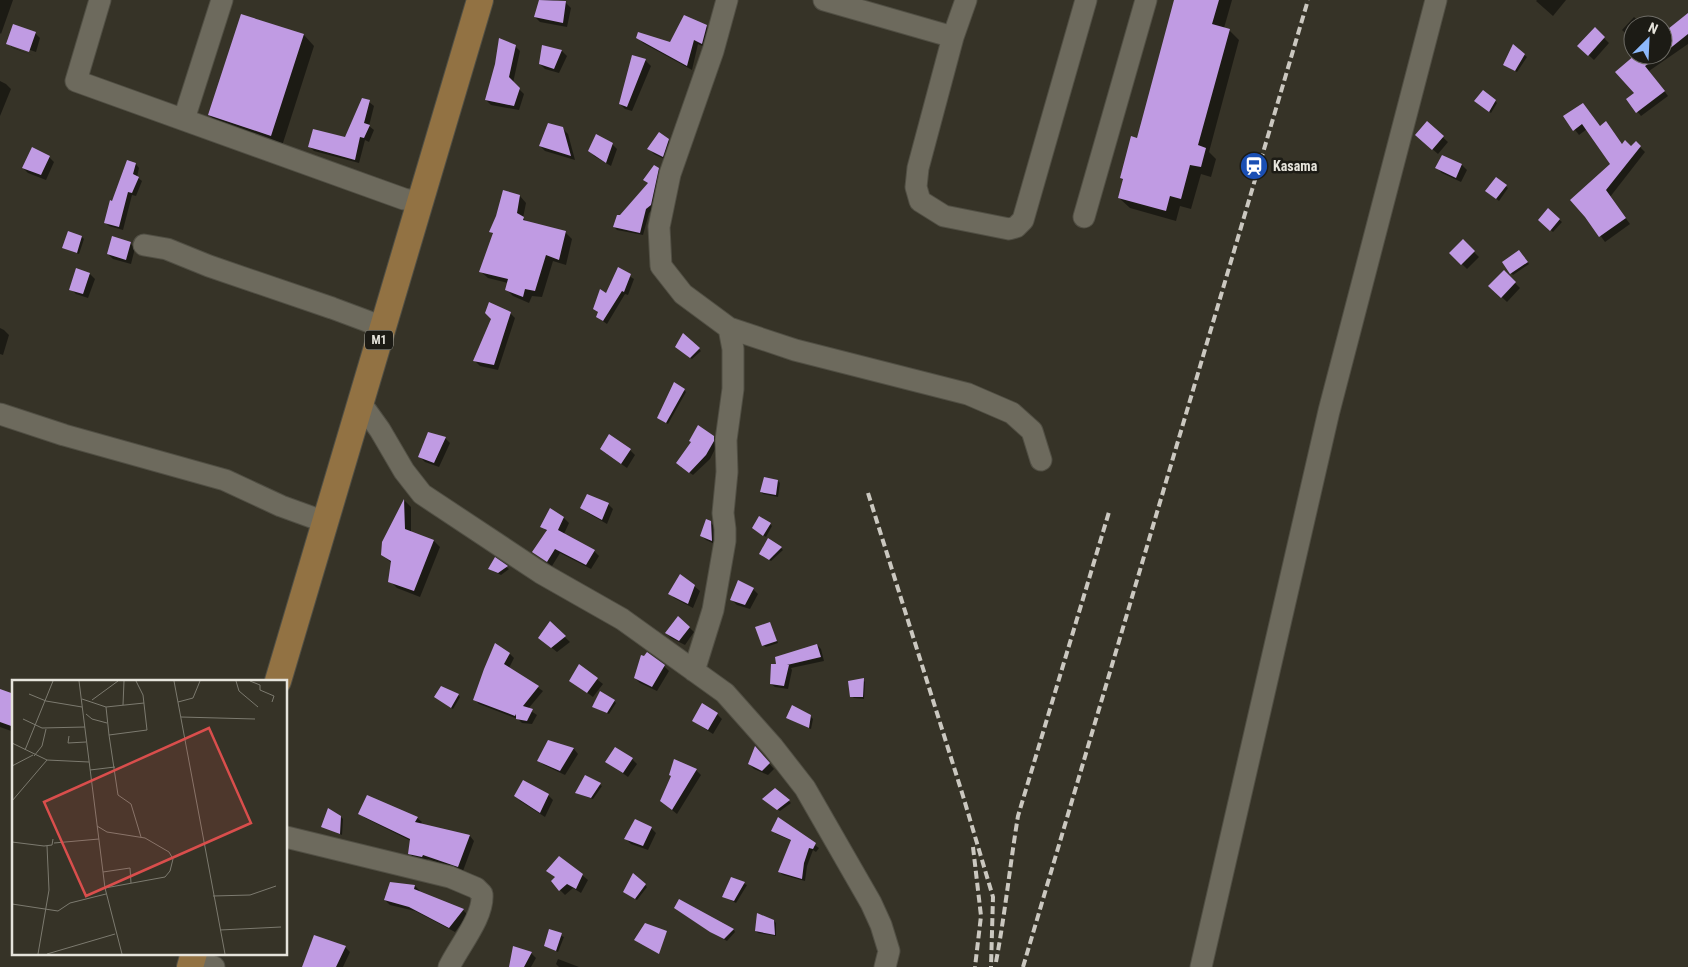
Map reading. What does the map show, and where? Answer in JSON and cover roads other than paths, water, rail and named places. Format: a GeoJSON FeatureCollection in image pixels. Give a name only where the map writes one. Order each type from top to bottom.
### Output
{"type":"FeatureCollection","features":[{"type":"Feature","properties":{"kind":"main road","name":"M1"},"geometry":{"type":"LineString","coordinates":[[278,680],[480,0]]}},
{"type":"Feature","properties":{"kind":"street"},"geometry":{"type":"LineString","coordinates":[[100,0],[76,81],[404,199],[420,202]]}},
{"type":"Feature","properties":{"kind":"street"},"geometry":{"type":"LineString","coordinates":[[184,119],[222,0]]}},
{"type":"Feature","properties":{"kind":"street"},"geometry":{"type":"LineString","coordinates":[[727,0],[713,50],[670,174],[659,227],[661,266],[683,294],[729,328],[795,350],[968,394],[1012,413],[1032,431],[1040,460]]}},
{"type":"Feature","properties":{"kind":"street"},"geometry":{"type":"LineString","coordinates":[[824,0],[954,37]]}},
{"type":"Feature","properties":{"kind":"street"},"geometry":{"type":"LineString","coordinates":[[966,0],[918,168],[916,187],[920,201],[944,216],[1009,229],[1016,227],[1023,220],[1086,0]]}},
{"type":"Feature","properties":{"kind":"street"},"geometry":{"type":"LineString","coordinates":[[1084,217],[1146,0]]}},
{"type":"Feature","properties":{"kind":"street"},"geometry":{"type":"LineString","coordinates":[[1201,967],[1329,411],[1436,0]]}},
{"type":"Feature","properties":{"kind":"street"},"geometry":{"type":"LineString","coordinates":[[144,245],[167,249],[209,266],[383,327]]}},
{"type":"Feature","properties":{"kind":"street"},"geometry":{"type":"LineString","coordinates":[[694,670],[713,610],[725,541],[726,529],[723,513],[727,472],[726,440],[733,390],[733,349],[729,328]]}},
{"type":"Feature","properties":{"kind":"street"},"geometry":{"type":"LineString","coordinates":[[360,402],[380,430],[404,471],[422,494],[541,573],[622,619],[725,693],[774,747],[805,788],[871,903],[881,925],[889,951],[885,967]]}},
{"type":"Feature","properties":{"kind":"street"},"geometry":{"type":"LineString","coordinates":[[0,414],[64,435],[225,480],[281,506],[325,522]]}},
{"type":"Feature","properties":{"kind":"street"},"geometry":{"type":"LineString","coordinates":[[288,837],[450,877],[476,888],[482,894],[483,902],[470,931],[449,967]]}},
{"type":"Feature","properties":{"kind":"railway"},"geometry":{"type":"LineString","coordinates":[[1023,967],[1308,0]]}},
{"type":"Feature","properties":{"kind":"railway"},"geometry":{"type":"LineString","coordinates":[[868,493],[993,897],[991,967]]}},
{"type":"Feature","properties":{"kind":"railway"},"geometry":{"type":"LineString","coordinates":[[996,962],[1018,816],[1109,512]]}},
{"type":"Feature","properties":{"kind":"railway"},"geometry":{"type":"LineString","coordinates":[[973,847],[981,916],[975,967]]}},
{"type":"Feature","properties":{"kind":"place","name":"Kasama"},"geometry":{"type":"Point","coordinates":[1254,166]}}]}
